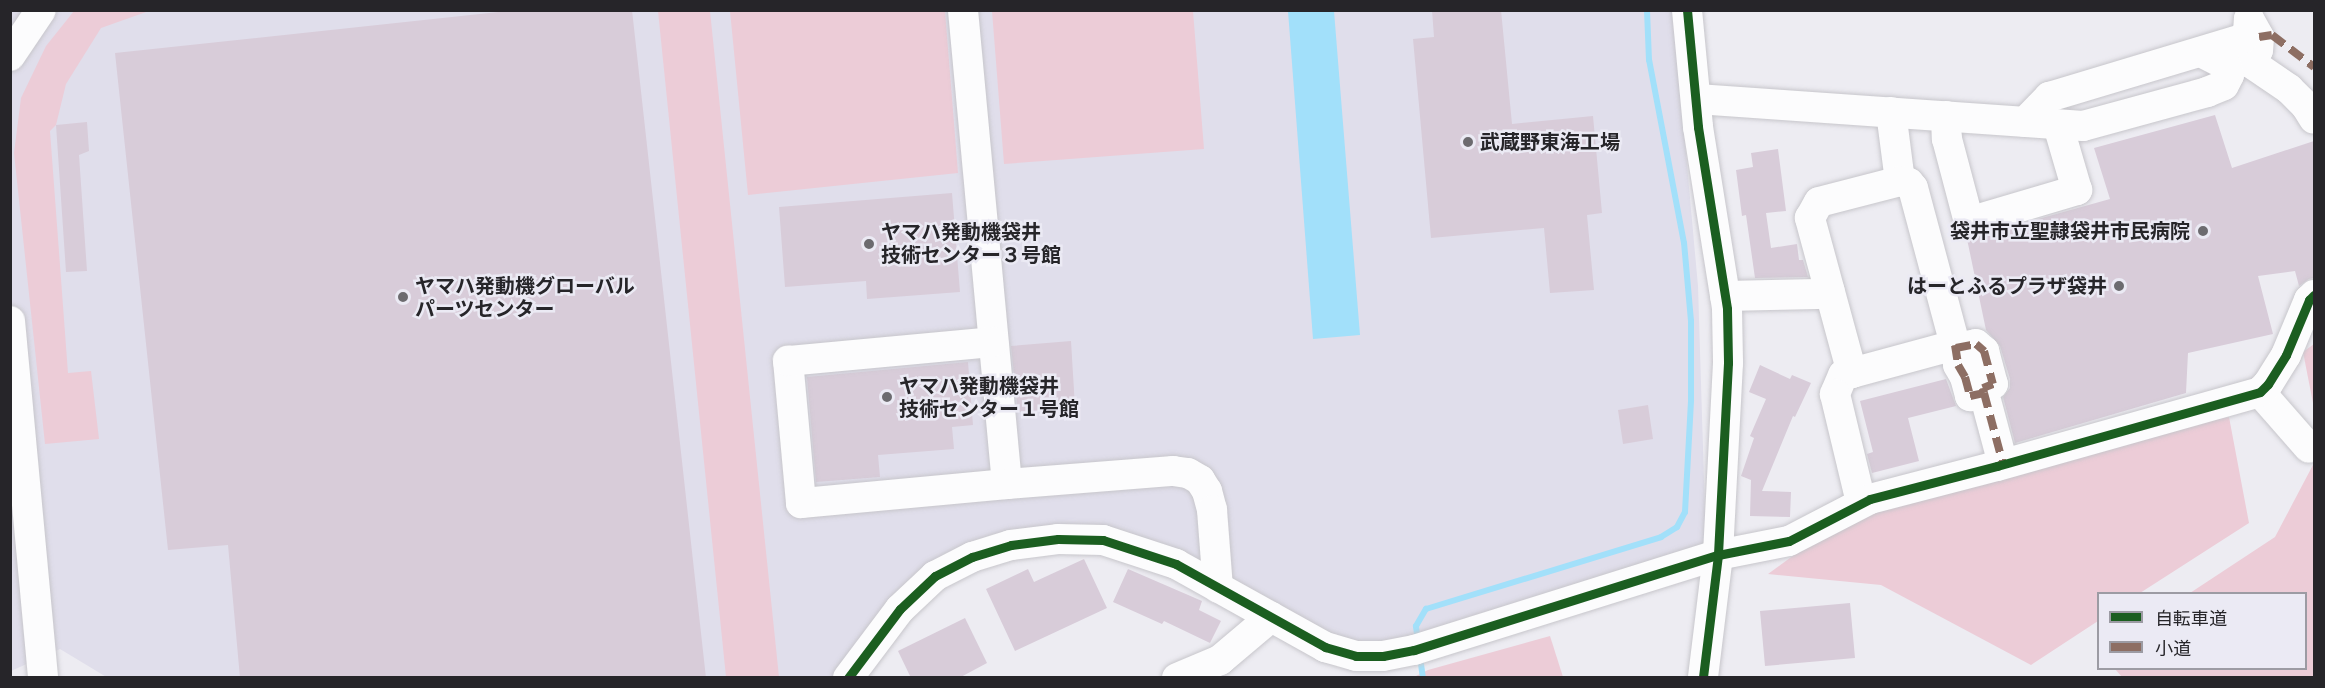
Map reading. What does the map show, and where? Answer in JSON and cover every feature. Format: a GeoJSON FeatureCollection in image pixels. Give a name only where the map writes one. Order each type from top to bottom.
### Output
{"type":"FeatureCollection","features":[{"type":"Feature","properties":{"kind":"street"},"geometry":{"type":"LineString","coordinates":[[10,56],[41,10]]}},
{"type":"Feature","properties":{"kind":"street"},"geometry":{"type":"LineString","coordinates":[[963,10],[1007,484]]}},
{"type":"Feature","properties":{"kind":"street"},"geometry":{"type":"LineString","coordinates":[[1687,10],[1688,41],[1697,99],[1698,127],[1725,296],[1728,363],[1718,555],[1702,678]]}},
{"type":"Feature","properties":{"kind":"street"},"geometry":{"type":"LineString","coordinates":[[1697,99],[2083,126],[2207,92],[2224,85],[2258,50],[2259,37],[2248,15]]}},
{"type":"Feature","properties":{"kind":"street"},"geometry":{"type":"LineString","coordinates":[[2025,122],[2049,97],[2162,62],[2202,53],[2242,39],[2248,32],[2248,15]]}},
{"type":"Feature","properties":{"kind":"street"},"geometry":{"type":"LineString","coordinates":[[2202,53],[2226,65],[2289,89],[2306,106],[2314,119]]}},
{"type":"Feature","properties":{"kind":"street"},"geometry":{"type":"LineString","coordinates":[[1891,112],[1900,181]]}},
{"type":"Feature","properties":{"kind":"street"},"geometry":{"type":"LineString","coordinates":[[1947,116],[1947,139],[1969,222],[2077,190],[2058,125]]}},
{"type":"Feature","properties":{"kind":"street"},"geometry":{"type":"LineString","coordinates":[[1852,373],[1810,218],[1819,202],[1900,181],[1909,183],[1913,188],[1956,346]]}},
{"type":"Feature","properties":{"kind":"street"},"geometry":{"type":"LineString","coordinates":[[1725,296],[1817,294],[1830,291]]}},
{"type":"Feature","properties":{"kind":"street"},"geometry":{"type":"LineString","coordinates":[[848,678],[900,609],[935,576],[972,557],[1011,545],[1058,538],[1103,540],[1176,564],[1324,647],[1356,656],[1383,656],[1414,650],[1718,555],[1789,541],[1861,502],[2260,392],[2268,384],[2286,355],[2308,300],[2314,295]]}},
{"type":"Feature","properties":{"kind":"street"},"geometry":{"type":"LineString","coordinates":[[10,321],[43,678]]}},
{"type":"Feature","properties":{"kind":"street"},"geometry":{"type":"LineString","coordinates":[[993,342],[788,361],[801,504],[1007,484],[1173,471],[1188,473],[1200,480],[1207,491],[1212,510],[1218,588]]}},
{"type":"Feature","properties":{"kind":"street"},"geometry":{"type":"LineString","coordinates":[[1861,502],[1835,394],[1843,375],[1956,346],[1976,344],[1984,351],[1993,384],[1983,388],[2003,464]]}},
{"type":"Feature","properties":{"kind":"street"},"geometry":{"type":"LineString","coordinates":[[2260,392],[2309,448]]}},
{"type":"Feature","properties":{"kind":"street"},"geometry":{"type":"LineString","coordinates":[[1177,678],[1220,660],[1271,617]]}},
{"type":"Feature","properties":{"kind":"shaded area"},"geometry":{"type":"Polygon","coordinates":[[[11,11],[1673,11],[1698,286],[1706,545],[1439,630],[1370,644],[1337,641],[1088,525],[993,534],[935,559],[898,591],[832,677],[108,678],[60,649],[11,671],[11,11]]]}},
{"type":"Feature","properties":{"kind":"shaded area"},"geometry":{"type":"Polygon","coordinates":[[[74,11],[149,11],[101,28],[66,84],[56,125],[50,131],[68,373],[91,371],[99,439],[45,444],[14,153],[21,98],[46,46],[74,11]]]}},
{"type":"Feature","properties":{"kind":"shaded area"},"geometry":{"type":"Polygon","coordinates":[[[658,11],[710,11],[779,677],[726,677],[658,11]]]}},
{"type":"Feature","properties":{"kind":"shaded area"},"geometry":{"type":"Polygon","coordinates":[[[730,11],[945,11],[958,173],[748,195],[730,11]]]}},
{"type":"Feature","properties":{"kind":"shaded area"},"geometry":{"type":"Polygon","coordinates":[[[992,11],[1193,11],[1204,149],[1004,164],[992,11]]]}},
{"type":"Feature","properties":{"kind":"shaded area"},"geometry":{"type":"Polygon","coordinates":[[[2314,344],[2314,408],[2303,352],[2314,344]]]}},
{"type":"Feature","properties":{"kind":"shaded area"},"geometry":{"type":"Polygon","coordinates":[[[2229,417],[2249,523],[2142,592],[2097,592],[2097,622],[2031,665],[1881,585],[1768,574],[1836,524],[2188,424],[2229,417]]]}},
{"type":"Feature","properties":{"kind":"shaded area"},"geometry":{"type":"Polygon","coordinates":[[[2314,463],[2314,677],[2122,677],[2116,670],[2307,670],[2307,592],[2192,592],[2275,537],[2314,463]]]}},
{"type":"Feature","properties":{"kind":"shaded area"},"geometry":{"type":"Polygon","coordinates":[[[1550,636],[1563,677],[1414,677],[1428,670],[1550,636]]]}},
{"type":"Feature","properties":{"kind":"water"},"geometry":{"type":"Polygon","coordinates":[[[1288,11],[1334,11],[1360,335],[1313,339],[1288,11]]]}},
{"type":"Feature","properties":{"kind":"building","name":"ヤマハ発動機グローバル パーツセンター"},"geometry":{"type":"Polygon","coordinates":[[[518,10],[632,10],[706,678],[240,678],[228,545],[168,550],[115,53],[518,10]]]}},
{"type":"Feature","properties":{"kind":"building","name":"武蔵野東海工場"},"geometry":{"type":"Polygon","coordinates":[[[1432,10],[1501,10],[1512,124],[1593,116],[1602,213],[1587,215],[1594,290],[1550,293],[1544,228],[1431,238],[1413,39],[1434,37],[1432,10]]]}},
{"type":"Feature","properties":{"kind":"building","name":"はーとふるプラザ袋井"},"geometry":{"type":"Polygon","coordinates":[[[2215,115],[2232,168],[2314,141],[2314,278],[2299,286],[2295,271],[2258,276],[2273,334],[2188,353],[2186,393],[2015,443],[2003,397],[2010,388],[2010,379],[2000,346],[1986,330],[1967,239],[2110,199],[2094,148],[2215,115]]]}},
{"type":"Feature","properties":{"kind":"building"},"geometry":{"type":"Polygon","coordinates":[[[87,122],[89,151],[79,155],[87,271],[66,272],[56,125],[87,122]]]}},
{"type":"Feature","properties":{"kind":"building"},"geometry":{"type":"Polygon","coordinates":[[[1778,149],[1786,211],[1766,213],[1771,248],[1797,244],[1799,260],[1803,260],[1808,277],[1755,278],[1746,215],[1742,216],[1736,170],[1753,167],[1751,153],[1778,149]]]}},
{"type":"Feature","properties":{"kind":"building","name":"ヤマハ発動機袋井 技術センター３号館"},"geometry":{"type":"Polygon","coordinates":[[[952,193],[960,292],[867,299],[866,281],[785,287],[779,207],[952,193]]]}},
{"type":"Feature","properties":{"kind":"building"},"geometry":{"type":"Polygon","coordinates":[[[1071,341],[1075,407],[1018,412],[1011,346],[1071,341]]]}},
{"type":"Feature","properties":{"kind":"building","name":"ヤマハ発動機袋井 技術センター１号館"},"geometry":{"type":"Polygon","coordinates":[[[968,362],[973,425],[952,427],[954,449],[878,455],[880,477],[816,482],[807,377],[968,362]]]}},
{"type":"Feature","properties":{"kind":"building"},"geometry":{"type":"Polygon","coordinates":[[[1760,365],[1790,379],[1792,375],[1811,383],[1795,417],[1793,416],[1762,491],[1791,492],[1790,517],[1750,516],[1751,480],[1741,476],[1754,438],[1750,436],[1766,399],[1749,392],[1760,365]]]}},
{"type":"Feature","properties":{"kind":"building"},"geometry":{"type":"Polygon","coordinates":[[[1946,379],[1956,406],[1908,418],[1919,461],[1872,473],[1867,454],[1873,452],[1860,401],[1946,379]]]}},
{"type":"Feature","properties":{"kind":"building"},"geometry":{"type":"Polygon","coordinates":[[[1648,405],[1653,439],[1623,444],[1618,410],[1648,405]]]}},
{"type":"Feature","properties":{"kind":"building"},"geometry":{"type":"Polygon","coordinates":[[[1084,559],[1107,608],[1015,651],[986,589],[1028,569],[1034,582],[1084,559]]]}},
{"type":"Feature","properties":{"kind":"building"},"geometry":{"type":"Polygon","coordinates":[[[1128,569],[1202,601],[1199,610],[1221,621],[1210,643],[1164,621],[1162,624],[1113,602],[1128,569]]]}},
{"type":"Feature","properties":{"kind":"building"},"geometry":{"type":"Polygon","coordinates":[[[1850,603],[1855,658],[1765,666],[1760,611],[1850,603]]]}},
{"type":"Feature","properties":{"kind":"building"},"geometry":{"type":"Polygon","coordinates":[[[965,618],[987,663],[959,678],[911,678],[898,651],[965,618]]]}},
{"type":"Feature","properties":{"kind":"waterway"},"geometry":{"type":"LineString","coordinates":[[1418,641],[1416,626],[1426,609],[1661,537],[1677,527],[1685,512],[1691,400],[1691,321],[1684,243],[1649,60],[1647,10]]}},
{"type":"Feature","properties":{"kind":"waterway"},"geometry":{"type":"LineString","coordinates":[[1420,657],[1423,678]]}},
{"type":"Feature","properties":{"kind":"marked path"},"geometry":{"type":"LineString","coordinates":[[2259,37],[2272,35],[2314,67]]}},
{"type":"Feature","properties":{"kind":"marked path"},"geometry":{"type":"LineString","coordinates":[[1956,348],[1976,344],[1984,351],[1993,384],[1983,388],[1984,393]]}},
{"type":"Feature","properties":{"kind":"marked path"},"geometry":{"type":"LineString","coordinates":[[1955,345],[1958,365],[1965,377],[1970,396],[1984,393],[2003,464]]}},
{"type":"Feature","properties":{"kind":"cycle path"},"geometry":{"type":"LineString","coordinates":[[1687,10],[1698,127],[1727,309],[1728,363],[1718,555],[1703,678]]}},
{"type":"Feature","properties":{"kind":"cycle path"},"geometry":{"type":"LineString","coordinates":[[848,678],[900,609],[935,576],[972,557],[1011,545],[1058,539],[1103,540],[1176,564],[1325,647],[1356,656],[1383,656],[1414,650],[1718,555],[1789,541],[1870,499],[2260,392],[2268,384],[2286,355],[2309,300],[2314,295]]}},
{"type":"Feature","properties":{"kind":"place","name":"武蔵野東海工場"},"geometry":{"type":"Point","coordinates":[1468,142]}},
{"type":"Feature","properties":{"kind":"place","name":"袋井市立聖隷袋井市民病院"},"geometry":{"type":"Point","coordinates":[2203,231]}},
{"type":"Feature","properties":{"kind":"place","name":"ヤマハ発動機袋井 技術センター３号館"},"geometry":{"type":"Point","coordinates":[869,244]}},
{"type":"Feature","properties":{"kind":"place","name":"はーとふるプラザ袋井"},"geometry":{"type":"Point","coordinates":[2119,286]}},
{"type":"Feature","properties":{"kind":"place","name":"ヤマハ発動機グローバル パーツセンター"},"geometry":{"type":"Point","coordinates":[403,297]}},
{"type":"Feature","properties":{"kind":"place","name":"ヤマハ発動機袋井 技術センター１号館"},"geometry":{"type":"Point","coordinates":[887,397]}}]}
